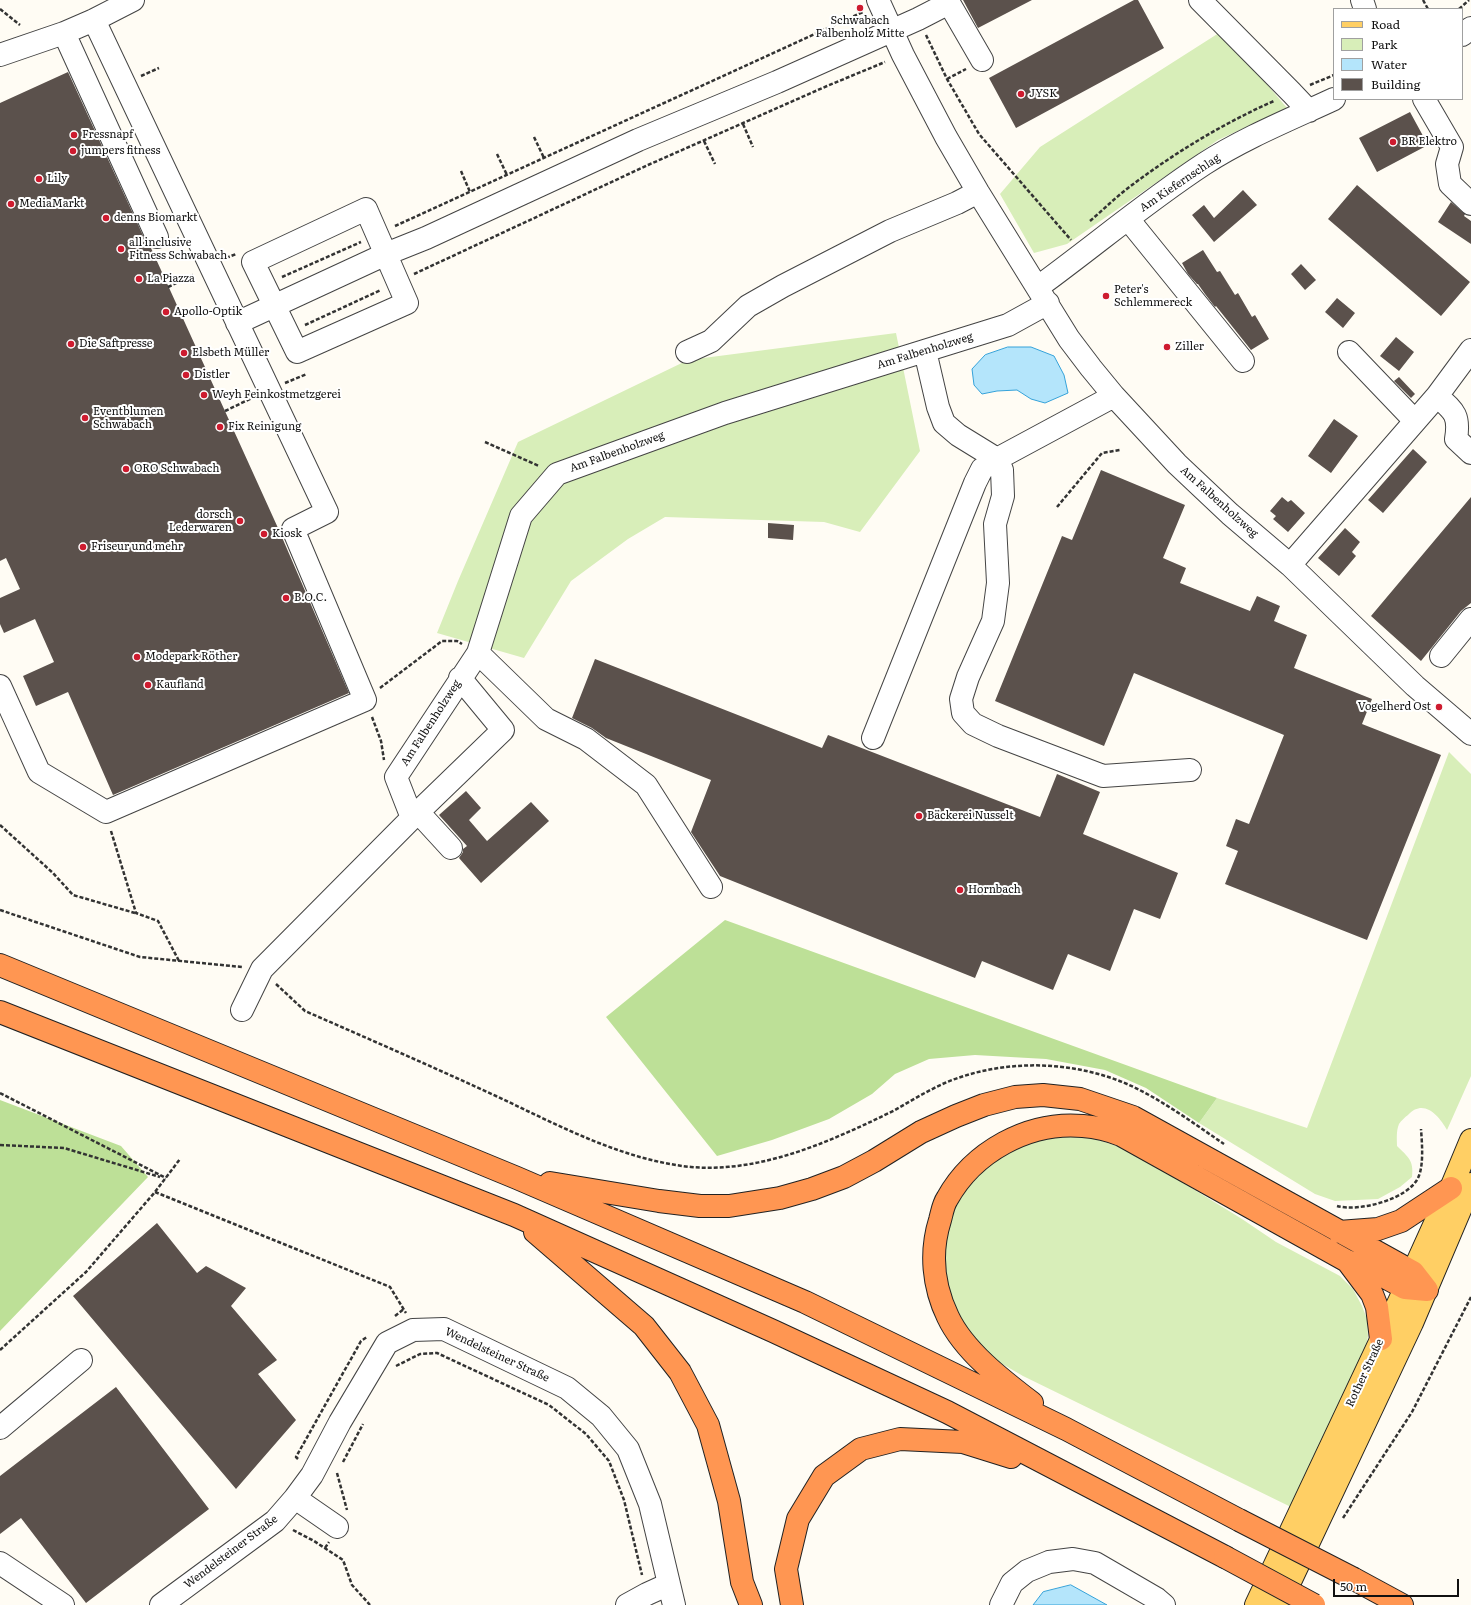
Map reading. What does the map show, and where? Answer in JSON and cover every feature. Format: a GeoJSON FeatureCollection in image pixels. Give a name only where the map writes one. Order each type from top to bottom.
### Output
{"type":"FeatureCollection","features":[{"type":"Feature","properties":{"kind":"highway"},"geometry":{"type":"LineString","coordinates":[[0,966],[24,974],[517,1178],[805,1302],[1066,1429],[1402,1605]]}},
{"type":"Feature","properties":{"kind":"highway"},"geometry":{"type":"LineString","coordinates":[[0,1012],[514,1215],[773,1331],[947,1412],[1314,1605]]}},
{"type":"Feature","properties":{"kind":"highway"},"geometry":{"type":"LineString","coordinates":[[517,1178],[659,1201],[700,1206],[729,1206],[780,1198],[812,1189],[844,1177],[874,1161],[921,1132],[984,1105],[1016,1097],[1043,1095],[1080,1099],[1133,1117],[1339,1232],[1409,1280],[1427,1290]]}},
{"type":"Feature","properties":{"kind":"highway"},"geometry":{"type":"LineString","coordinates":[[1066,1429],[992,1371],[966,1344],[948,1317],[936,1286],[933,1256],[937,1230],[946,1201],[959,1180],[979,1159],[1004,1142],[1029,1132],[1053,1127],[1082,1126],[1102,1128],[1121,1135],[1347,1261],[1381,1275],[1409,1280]]}},
{"type":"Feature","properties":{"kind":"highway"},"geometry":{"type":"LineString","coordinates":[[1339,1232],[1378,1229],[1401,1220],[1461,1186]]}},
{"type":"Feature","properties":{"kind":"highway"},"geometry":{"type":"LineString","coordinates":[[514,1215],[598,1285],[644,1326],[680,1372],[708,1425],[729,1501],[742,1582],[751,1605]]}},
{"type":"Feature","properties":{"kind":"highway"},"geometry":{"type":"LineString","coordinates":[[1347,1261],[1372,1294],[1377,1308],[1381,1339]]}},
{"type":"Feature","properties":{"kind":"highway"},"geometry":{"type":"LineString","coordinates":[[792,1605],[786,1569],[798,1518],[824,1476],[861,1449],[900,1439],[963,1442],[1062,1473]]}},
{"type":"Feature","properties":{"kind":"main road","name":"Rother Straße"},"geometry":{"type":"LineString","coordinates":[[1279,1605],[1427,1290],[1461,1186],[1471,1140]]}},
{"type":"Feature","properties":{"kind":"main road","name":"Rother Straße"},"geometry":{"type":"LineString","coordinates":[[1256,1605],[1409,1280],[1461,1186]]}},
{"type":"Feature","properties":{"kind":"street"},"geometry":{"type":"LineString","coordinates":[[0,55],[64,33],[134,0]]}},
{"type":"Feature","properties":{"kind":"street"},"geometry":{"type":"LineString","coordinates":[[1200,0],[1309,111]]}},
{"type":"Feature","properties":{"kind":"street","name":"Am Falbenholzweg"},"geometry":{"type":"LineString","coordinates":[[879,2],[892,31],[946,137],[978,192],[1069,339],[1114,396],[1177,464],[1230,514],[1290,565],[1415,686],[1471,734]]}},
{"type":"Feature","properties":{"kind":"street"},"geometry":{"type":"LineString","coordinates":[[237,323],[638,140],[777,82],[892,31],[949,2],[982,60]]}},
{"type":"Feature","properties":{"kind":"street"},"geometry":{"type":"LineString","coordinates":[[0,686],[39,772],[106,812],[365,700],[293,529],[327,512],[94,20]]}},
{"type":"Feature","properties":{"kind":"street"},"geometry":{"type":"LineString","coordinates":[[1463,34],[1471,28]]}},
{"type":"Feature","properties":{"kind":"street"},"geometry":{"type":"LineString","coordinates":[[64,33],[157,237]]}},
{"type":"Feature","properties":{"kind":"street","name":"Am Kiefernschlag"},"geometry":{"type":"LineString","coordinates":[[1043,295],[1128,219],[1162,193],[1205,164],[1247,140],[1333,99]]}},
{"type":"Feature","properties":{"kind":"street"},"geometry":{"type":"LineString","coordinates":[[1425,100],[1452,147],[1447,164],[1450,184],[1471,204]]}},
{"type":"Feature","properties":{"kind":"street"},"geometry":{"type":"LineString","coordinates":[[687,352],[711,341],[748,306],[783,286],[890,231],[957,203],[978,192]]}},
{"type":"Feature","properties":{"kind":"street"},"geometry":{"type":"LineString","coordinates":[[366,209],[377,234],[407,303],[297,352],[253,262],[366,209]]}},
{"type":"Feature","properties":{"kind":"street"},"geometry":{"type":"LineString","coordinates":[[1128,219],[1243,361]]}},
{"type":"Feature","properties":{"kind":"street","name":"Am Falbenholzweg"},"geometry":{"type":"LineString","coordinates":[[415,815],[396,777],[460,678],[478,653],[521,516],[557,474],[726,413],[1008,326],[1043,295]]}},
{"type":"Feature","properties":{"kind":"street"},"geometry":{"type":"LineString","coordinates":[[1290,565],[1438,396],[1471,350]]}},
{"type":"Feature","properties":{"kind":"street"},"geometry":{"type":"LineString","coordinates":[[925,351],[938,407],[944,423],[958,435],[997,459],[1002,470],[1003,496],[995,524],[998,583],[993,621],[968,677],[962,699],[963,713],[973,724],[998,736],[1103,776],[1190,770]]}},
{"type":"Feature","properties":{"kind":"street"},"geometry":{"type":"LineString","coordinates":[[1349,352],[1415,421]]}},
{"type":"Feature","properties":{"kind":"street"},"geometry":{"type":"LineString","coordinates":[[874,738],[975,483],[982,469],[997,459],[1114,396]]}},
{"type":"Feature","properties":{"kind":"street"},"geometry":{"type":"LineString","coordinates":[[1438,396],[1453,410],[1458,428],[1456,439],[1471,453]]}},
{"type":"Feature","properties":{"kind":"street"},"geometry":{"type":"LineString","coordinates":[[1441,656],[1471,619]]}},
{"type":"Feature","properties":{"kind":"street"},"geometry":{"type":"LineString","coordinates":[[478,653],[546,719],[586,739],[646,785],[711,888]]}},
{"type":"Feature","properties":{"kind":"street"},"geometry":{"type":"LineString","coordinates":[[242,1010],[262,969],[415,815],[503,730],[460,678]]}},
{"type":"Feature","properties":{"kind":"street"},"geometry":{"type":"LineString","coordinates":[[415,815],[451,848]]}},
{"type":"Feature","properties":{"kind":"street","name":"Wendelsteiner Straße"},"geometry":{"type":"LineString","coordinates":[[161,1605],[275,1521],[295,1498],[312,1476],[340,1422],[387,1343],[412,1330],[444,1329],[567,1388],[601,1416],[628,1449],[650,1504],[671,1595]]}},
{"type":"Feature","properties":{"kind":"street"},"geometry":{"type":"LineString","coordinates":[[0,1428],[81,1360]]}},
{"type":"Feature","properties":{"kind":"street"},"geometry":{"type":"LineString","coordinates":[[295,1498],[337,1527]]}},
{"type":"Feature","properties":{"kind":"street"},"geometry":{"type":"LineString","coordinates":[[1001,1605],[1012,1583],[1027,1571],[1049,1562],[1073,1559],[1094,1563],[1157,1599],[1164,1605]]}},
{"type":"Feature","properties":{"kind":"street"},"geometry":{"type":"LineString","coordinates":[[0,1563],[63,1605]]}},
{"type":"Feature","properties":{"kind":"street"},"geometry":{"type":"LineString","coordinates":[[627,1605],[647,1594],[671,1595]]}},
{"type":"Feature","properties":{"kind":"path"},"geometry":{"type":"LineString","coordinates":[[1460,8],[1469,0]]}},
{"type":"Feature","properties":{"kind":"path"},"geometry":{"type":"LineString","coordinates":[[265,285],[544,158],[879,2]]}},
{"type":"Feature","properties":{"kind":"path"},"geometry":{"type":"LineString","coordinates":[[0,9],[20,25]]}},
{"type":"Feature","properties":{"kind":"path"},"geometry":{"type":"LineString","coordinates":[[918,19],[948,79],[979,134],[1070,239]]}},
{"type":"Feature","properties":{"kind":"path"},"geometry":{"type":"LineString","coordinates":[[288,333],[704,141],[826,86],[904,55]]}},
{"type":"Feature","properties":{"kind":"path"},"geometry":{"type":"LineString","coordinates":[[743,124],[753,147]]}},
{"type":"Feature","properties":{"kind":"path"},"geometry":{"type":"LineString","coordinates":[[534,137],[544,158]]}},
{"type":"Feature","properties":{"kind":"path"},"geometry":{"type":"LineString","coordinates":[[704,141],[714,164]]}},
{"type":"Feature","properties":{"kind":"path"},"geometry":{"type":"LineString","coordinates":[[497,154],[507,175]]}},
{"type":"Feature","properties":{"kind":"path"},"geometry":{"type":"LineString","coordinates":[[461,171],[470,192]]}},
{"type":"Feature","properties":{"kind":"path"},"geometry":{"type":"LineString","coordinates":[[485,442],[557,474]]}},
{"type":"Feature","properties":{"kind":"path"},"geometry":{"type":"LineString","coordinates":[[1057,507],[1102,453],[1120,450]]}},
{"type":"Feature","properties":{"kind":"path"},"geometry":{"type":"LineString","coordinates":[[396,777],[386,772],[381,741],[365,700],[442,641],[457,641],[478,653]]}},
{"type":"Feature","properties":{"kind":"path"},"geometry":{"type":"LineString","coordinates":[[106,812],[136,913]]}},
{"type":"Feature","properties":{"kind":"path"},"geometry":{"type":"LineString","coordinates":[[0,825],[53,873],[73,895],[136,913],[158,921],[179,962]]}},
{"type":"Feature","properties":{"kind":"path"},"geometry":{"type":"LineString","coordinates":[[0,910],[140,957],[262,969],[283,992],[305,1011],[587,1138],[646,1158],[692,1167],[726,1167],[757,1163],[810,1148],[857,1129],[926,1092],[950,1081],[982,1071],[1010,1066],[1039,1065],[1096,1073],[1127,1084],[1152,1097],[1227,1145]]}},
{"type":"Feature","properties":{"kind":"path"},"geometry":{"type":"LineString","coordinates":[[0,1093],[166,1178]]}},
{"type":"Feature","properties":{"kind":"path"},"geometry":{"type":"LineString","coordinates":[[1332,1205],[1339,1207],[1352,1207],[1373,1205],[1407,1190],[1418,1178],[1422,1155],[1421,1129]]}},
{"type":"Feature","properties":{"kind":"path"},"geometry":{"type":"LineString","coordinates":[[0,1145],[64,1148],[166,1178]]}},
{"type":"Feature","properties":{"kind":"path"},"geometry":{"type":"LineString","coordinates":[[0,1350],[86,1272],[155,1192],[180,1158]]}},
{"type":"Feature","properties":{"kind":"path"},"geometry":{"type":"LineString","coordinates":[[155,1192],[390,1287],[404,1309],[420,1354]]}},
{"type":"Feature","properties":{"kind":"path"},"geometry":{"type":"LineString","coordinates":[[1340,1524],[1412,1412],[1471,1297]]}},
{"type":"Feature","properties":{"kind":"path"},"geometry":{"type":"LineString","coordinates":[[394,1367],[420,1354],[437,1353],[550,1405],[586,1434],[609,1461],[624,1500],[647,1594]]}},
{"type":"Feature","properties":{"kind":"path"},"geometry":{"type":"LineString","coordinates":[[342,1463],[366,1419]]}},
{"type":"Feature","properties":{"kind":"path"},"geometry":{"type":"LineString","coordinates":[[326,1548],[347,1510],[336,1474],[339,1468]]}},
{"type":"Feature","properties":{"kind":"path"},"geometry":{"type":"LineString","coordinates":[[275,1521],[314,1541],[343,1560],[352,1585],[370,1605]]}},
{"type":"Feature","properties":{"kind":"green space"},"geometry":{"type":"Polygon","coordinates":[[[1222,31],[1287,108],[1218,140],[1067,244],[1034,253],[1000,194],[1040,147],[1222,31]]]}},
{"type":"Feature","properties":{"kind":"green space"},"geometry":{"type":"Polygon","coordinates":[[[896,333],[920,451],[860,532],[824,522],[665,517],[628,539],[571,581],[524,658],[437,633],[518,442],[688,360],[896,333]]]}},
{"type":"Feature","properties":{"kind":"green space"},"geometry":{"type":"Polygon","coordinates":[[[1449,752],[1471,774],[1471,1076],[1447,1130],[1440,1119],[1430,1111],[1420,1108],[1414,1110],[1399,1124],[1397,1132],[1397,1146],[1407,1156],[1411,1163],[1412,1177],[1400,1187],[1378,1199],[1335,1201],[1315,1194],[1199,1123],[1217,1098],[1307,1128],[1449,752]]]}},
{"type":"Feature","properties":{"kind":"green space"},"geometry":{"type":"Polygon","coordinates":[[[725,920],[1217,1098],[1199,1123],[1146,1088],[1105,1070],[1046,1059],[975,1055],[929,1059],[895,1074],[872,1094],[829,1119],[772,1140],[717,1156],[606,1017],[725,920]]]}},
{"type":"Feature","properties":{"kind":"green space"},"geometry":{"type":"Polygon","coordinates":[[[0,1100],[121,1146],[148,1177],[0,1331],[0,1100]]]}},
{"type":"Feature","properties":{"kind":"green space"},"geometry":{"type":"Polygon","coordinates":[[[1049,1137],[1095,1139],[1117,1146],[1172,1176],[1242,1219],[1276,1242],[1340,1276],[1353,1289],[1367,1319],[1368,1336],[1366,1348],[1293,1508],[1023,1376],[999,1362],[977,1345],[960,1322],[950,1295],[942,1259],[954,1205],[970,1180],[1000,1155],[1026,1143],[1049,1137]]]}},
{"type":"Feature","properties":{"kind":"water"},"geometry":{"type":"Polygon","coordinates":[[[1008,347],[1031,347],[1054,356],[1064,375],[1068,393],[1045,403],[1031,399],[1017,390],[997,391],[982,394],[974,385],[972,369],[985,355],[1008,347]]]}},
{"type":"Feature","properties":{"kind":"water"},"geometry":{"type":"Polygon","coordinates":[[[1071,1585],[1107,1605],[1033,1605],[1043,1592],[1071,1585]]]}},
{"type":"Feature","properties":{"kind":"building"},"geometry":{"type":"Polygon","coordinates":[[[963,0],[1032,0],[978,28],[963,0]]]}},
{"type":"Feature","properties":{"kind":"building"},"geometry":{"type":"Polygon","coordinates":[[[1134,0],[1138,0],[1164,48],[1016,128],[989,78],[1134,0]]]}},
{"type":"Feature","properties":{"kind":"building","name":"ORO Schwabach"},"geometry":{"type":"Polygon","coordinates":[[[68,72],[146,242],[151,248],[278,528],[349,693],[113,795],[68,692],[36,706],[23,676],[54,662],[35,619],[4,633],[0,624],[0,598],[20,589],[6,558],[0,561],[0,103],[68,72]]]}},
{"type":"Feature","properties":{"kind":"building","name":"BR Elektro"},"geometry":{"type":"Polygon","coordinates":[[[1410,112],[1428,145],[1377,172],[1359,138],[1410,112]]]}},
{"type":"Feature","properties":{"kind":"building"},"geometry":{"type":"Polygon","coordinates":[[[1357,185],[1470,282],[1441,316],[1328,219],[1357,185]]]}},
{"type":"Feature","properties":{"kind":"building"},"geometry":{"type":"Polygon","coordinates":[[[1243,190],[1257,205],[1214,242],[1192,215],[1204,205],[1214,218],[1243,190]]]}},
{"type":"Feature","properties":{"kind":"building"},"geometry":{"type":"Polygon","coordinates":[[[1451,202],[1471,221],[1471,244],[1438,222],[1451,202]]]}},
{"type":"Feature","properties":{"kind":"building"},"geometry":{"type":"Polygon","coordinates":[[[1203,250],[1217,272],[1220,271],[1235,295],[1238,293],[1252,317],[1255,315],[1269,339],[1251,350],[1198,284],[1188,274],[1182,263],[1203,250]]]}},
{"type":"Feature","properties":{"kind":"building"},"geometry":{"type":"Polygon","coordinates":[[[1301,264],[1316,280],[1305,290],[1291,274],[1301,264]]]}},
{"type":"Feature","properties":{"kind":"building"},"geometry":{"type":"Polygon","coordinates":[[[1337,298],[1355,313],[1343,328],[1325,312],[1337,298]]]}},
{"type":"Feature","properties":{"kind":"building"},"geometry":{"type":"Polygon","coordinates":[[[1396,337],[1414,352],[1399,371],[1380,356],[1396,337]]]}},
{"type":"Feature","properties":{"kind":"building"},"geometry":{"type":"Polygon","coordinates":[[[1399,377],[1415,394],[1411,398],[1394,381],[1399,377]]]}},
{"type":"Feature","properties":{"kind":"building"},"geometry":{"type":"Polygon","coordinates":[[[1334,419],[1358,436],[1331,473],[1308,456],[1334,419]]]}},
{"type":"Feature","properties":{"kind":"building"},"geometry":{"type":"Polygon","coordinates":[[[1413,449],[1427,462],[1383,513],[1368,500],[1413,449]]]}},
{"type":"Feature","properties":{"kind":"building"},"geometry":{"type":"Polygon","coordinates":[[[1101,470],[1185,505],[1163,558],[1186,568],[1180,583],[1250,611],[1257,596],[1280,606],[1274,621],[1307,635],[1294,668],[1372,699],[1362,724],[1441,755],[1367,940],[1225,884],[1238,851],[1226,846],[1236,819],[1249,824],[1284,735],[1134,673],[1104,746],[995,701],[1062,536],[1072,540],[1101,470]]]}},
{"type":"Feature","properties":{"kind":"building"},"geometry":{"type":"Polygon","coordinates":[[[1282,497],[1288,502],[1291,500],[1305,513],[1288,532],[1273,519],[1276,516],[1270,511],[1282,497]]]}},
{"type":"Feature","properties":{"kind":"building"},"geometry":{"type":"Polygon","coordinates":[[[1471,497],[1471,603],[1461,611],[1421,661],[1371,616],[1471,497]]]}},
{"type":"Feature","properties":{"kind":"building"},"geometry":{"type":"Polygon","coordinates":[[[768,523],[794,525],[793,540],[768,538],[768,523]]]}},
{"type":"Feature","properties":{"kind":"building"},"geometry":{"type":"Polygon","coordinates":[[[1345,528],[1360,542],[1352,552],[1356,556],[1339,576],[1318,558],[1345,528]]]}},
{"type":"Feature","properties":{"kind":"building"},"geometry":{"type":"Polygon","coordinates":[[[595,659],[822,748],[828,735],[1040,817],[1057,774],[1100,792],[1083,834],[1178,873],[1160,919],[1134,909],[1110,971],[1068,954],[1053,990],[982,961],[975,978],[720,876],[691,832],[711,780],[606,738],[592,728],[572,718],[595,659]]]}},
{"type":"Feature","properties":{"kind":"building"},"geometry":{"type":"Polygon","coordinates":[[[466,791],[481,808],[469,820],[487,841],[531,802],[549,821],[481,883],[459,858],[463,852],[463,849],[467,846],[439,815],[466,791]]]}},
{"type":"Feature","properties":{"kind":"building"},"geometry":{"type":"Polygon","coordinates":[[[157,1223],[197,1273],[206,1266],[246,1288],[231,1306],[277,1360],[258,1374],[296,1420],[236,1489],[73,1296],[157,1223]]]}},
{"type":"Feature","properties":{"kind":"building"},"geometry":{"type":"Polygon","coordinates":[[[116,1387],[209,1509],[86,1603],[21,1518],[0,1534],[0,1476],[116,1387]]]}},
{"type":"Feature","properties":{"kind":"place","name":"Schwabach Falbenholz Mitte"},"geometry":{"type":"Point","coordinates":[860,8]}},
{"type":"Feature","properties":{"kind":"place","name":"JYSK"},"geometry":{"type":"Point","coordinates":[1021,94]}},
{"type":"Feature","properties":{"kind":"place","name":"Fressnapf"},"geometry":{"type":"Point","coordinates":[74,135]}},
{"type":"Feature","properties":{"kind":"place","name":"BR Elektro"},"geometry":{"type":"Point","coordinates":[1393,142]}},
{"type":"Feature","properties":{"kind":"place","name":"jumpers fitness"},"geometry":{"type":"Point","coordinates":[73,151]}},
{"type":"Feature","properties":{"kind":"place","name":"Lily"},"geometry":{"type":"Point","coordinates":[39,179]}},
{"type":"Feature","properties":{"kind":"place","name":"MediaMarkt"},"geometry":{"type":"Point","coordinates":[11,204]}},
{"type":"Feature","properties":{"kind":"place","name":"denns Biomarkt"},"geometry":{"type":"Point","coordinates":[106,218]}},
{"type":"Feature","properties":{"kind":"place","name":"all inclusive Fitness Schwabach"},"geometry":{"type":"Point","coordinates":[121,249]}},
{"type":"Feature","properties":{"kind":"place","name":"La Piazza"},"geometry":{"type":"Point","coordinates":[139,279]}},
{"type":"Feature","properties":{"kind":"place","name":"Peter's Schlemmereck"},"geometry":{"type":"Point","coordinates":[1106,296]}},
{"type":"Feature","properties":{"kind":"place","name":"Apollo-Optik"},"geometry":{"type":"Point","coordinates":[166,312]}},
{"type":"Feature","properties":{"kind":"place","name":"Die Saftpresse"},"geometry":{"type":"Point","coordinates":[71,344]}},
{"type":"Feature","properties":{"kind":"place","name":"Ziller"},"geometry":{"type":"Point","coordinates":[1167,347]}},
{"type":"Feature","properties":{"kind":"place","name":"Elsbeth Müller"},"geometry":{"type":"Point","coordinates":[184,353]}},
{"type":"Feature","properties":{"kind":"place","name":"Distler"},"geometry":{"type":"Point","coordinates":[186,375]}},
{"type":"Feature","properties":{"kind":"place","name":"Weyh Feinkostmetzgerei"},"geometry":{"type":"Point","coordinates":[204,395]}},
{"type":"Feature","properties":{"kind":"place","name":"Eventblumen Schwabach"},"geometry":{"type":"Point","coordinates":[85,418]}},
{"type":"Feature","properties":{"kind":"place","name":"Fix Reinigung"},"geometry":{"type":"Point","coordinates":[220,427]}},
{"type":"Feature","properties":{"kind":"place","name":"ORO Schwabach"},"geometry":{"type":"Point","coordinates":[126,469]}},
{"type":"Feature","properties":{"kind":"place","name":"dorsch Lederwaren"},"geometry":{"type":"Point","coordinates":[240,521]}},
{"type":"Feature","properties":{"kind":"place","name":"Kiosk"},"geometry":{"type":"Point","coordinates":[264,534]}},
{"type":"Feature","properties":{"kind":"place","name":"Friseur und mehr"},"geometry":{"type":"Point","coordinates":[83,547]}},
{"type":"Feature","properties":{"kind":"place","name":"B.O.C."},"geometry":{"type":"Point","coordinates":[286,598]}},
{"type":"Feature","properties":{"kind":"place","name":"Modepark Röther"},"geometry":{"type":"Point","coordinates":[137,657]}},
{"type":"Feature","properties":{"kind":"place","name":"Kaufland"},"geometry":{"type":"Point","coordinates":[148,685]}},
{"type":"Feature","properties":{"kind":"place","name":"Vogelherd Ost"},"geometry":{"type":"Point","coordinates":[1439,707]}},
{"type":"Feature","properties":{"kind":"place","name":"Bäckerei Nusselt"},"geometry":{"type":"Point","coordinates":[919,816]}},
{"type":"Feature","properties":{"kind":"place","name":"Hornbach"},"geometry":{"type":"Point","coordinates":[960,890]}}]}
